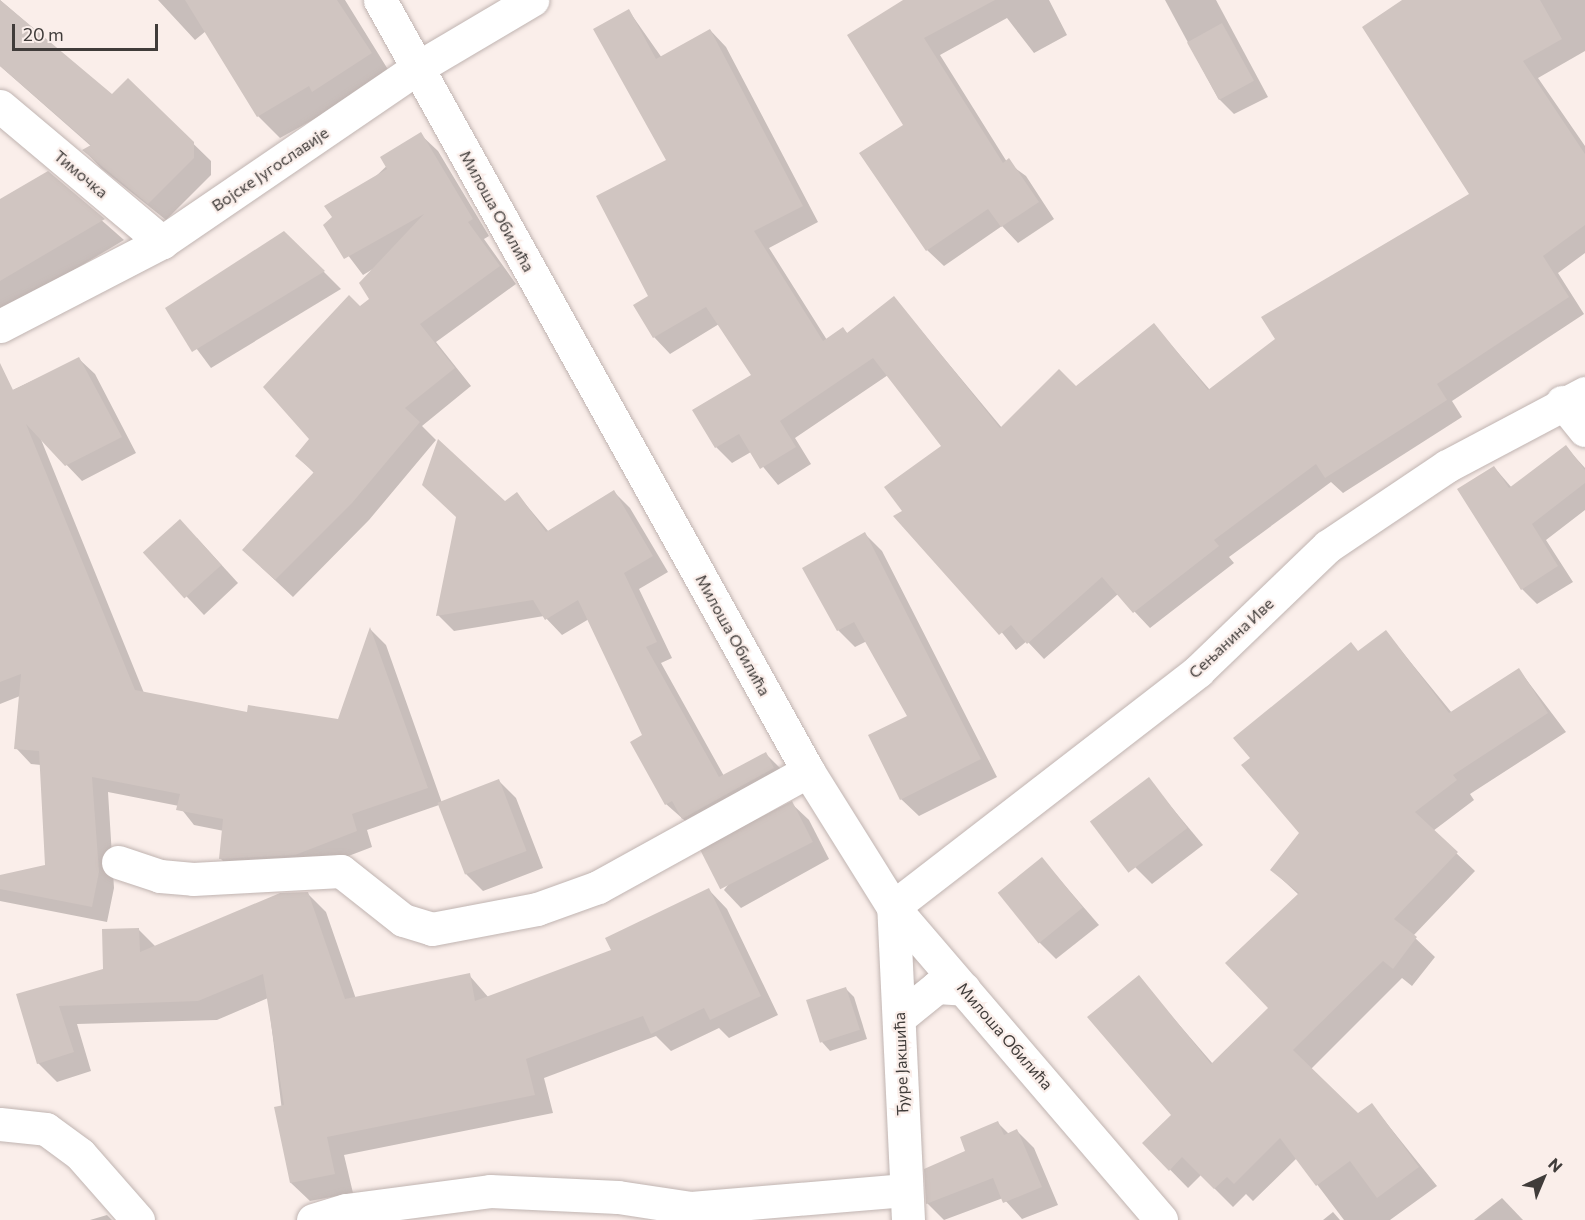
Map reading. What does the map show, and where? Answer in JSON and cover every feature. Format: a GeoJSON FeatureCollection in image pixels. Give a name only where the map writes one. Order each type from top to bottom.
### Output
{"type":"FeatureCollection","features":[{"type":"Feature","properties":{"kind":"street","name":"Милоша Обилића"},"geometry":{"type":"LineString","coordinates":[[380,0],[808,771],[893,907],[1161,1220]]}},
{"type":"Feature","properties":{"kind":"street","name":"Војске Југославије"},"geometry":{"type":"LineString","coordinates":[[0,326],[162,242],[417,68],[532,0]]}},
{"type":"Feature","properties":{"kind":"street","name":"Тимочка"},"geometry":{"type":"LineString","coordinates":[[0,106],[162,242]]}},
{"type":"Feature","properties":{"kind":"street"},"geometry":{"type":"LineString","coordinates":[[1574,397],[1585,430]]}},
{"type":"Feature","properties":{"kind":"street","name":"Сењанина Иве"},"geometry":{"type":"LineString","coordinates":[[893,907],[1198,671],[1328,546],[1447,466],[1574,397]]}},
{"type":"Feature","properties":{"kind":"street"},"geometry":{"type":"LineString","coordinates":[[118,862],[160,876],[193,879],[341,871],[402,920],[432,929],[537,909],[598,887],[808,771]]}},
{"type":"Feature","properties":{"kind":"street","name":"Ђуре Јакшића"},"geometry":{"type":"LineString","coordinates":[[893,907],[900,1017],[906,1205]]}},
{"type":"Feature","properties":{"kind":"street"},"geometry":{"type":"LineString","coordinates":[[900,1017],[937,987],[964,989]]}},
{"type":"Feature","properties":{"kind":"street"},"geometry":{"type":"LineString","coordinates":[[0,1124],[46,1129],[80,1154],[138,1220]]}},
{"type":"Feature","properties":{"kind":"street"},"geometry":{"type":"LineString","coordinates":[[313,1220],[346,1210],[490,1191],[618,1197],[691,1208],[906,1205]]}},
{"type":"Feature","properties":{"kind":"building"},"geometry":{"type":"Polygon","coordinates":[[[0,0],[112,94],[128,78],[194,142],[194,158],[148,204],[82,150],[91,145],[0,66],[0,0]]]}},
{"type":"Feature","properties":{"kind":"building"},"geometry":{"type":"Polygon","coordinates":[[[185,0],[337,0],[372,53],[312,92],[309,86],[257,117],[185,0]]]}},
{"type":"Feature","properties":{"kind":"building"},"geometry":{"type":"Polygon","coordinates":[[[903,0],[995,0],[924,38],[1003,163],[1009,158],[1039,202],[1001,227],[988,209],[926,251],[859,153],[903,125],[847,35],[903,0]]]}},
{"type":"Feature","properties":{"kind":"building"},"geometry":{"type":"Polygon","coordinates":[[[1402,0],[1540,0],[1562,39],[1523,61],[1585,154],[1585,225],[1543,256],[1569,297],[1437,384],[1447,400],[1325,478],[1316,464],[1214,540],[1219,546],[1133,613],[1102,577],[1027,644],[1011,625],[999,635],[893,516],[902,511],[884,487],[941,446],[873,358],[780,421],[796,447],[760,469],[739,434],[715,448],[692,410],[751,375],[706,307],[653,338],[633,305],[648,296],[596,196],[666,160],[593,29],[629,9],[656,59],[710,29],[803,206],[754,231],[823,341],[843,327],[847,333],[894,296],[1000,428],[1059,369],[1076,386],[1154,323],[1208,390],[1275,339],[1261,317],[1469,194],[1362,27],[1402,0]]]}},
{"type":"Feature","properties":{"kind":"building"},"geometry":{"type":"Polygon","coordinates":[[[1222,23],[1254,81],[1219,100],[1187,42],[1222,23]]]}},
{"type":"Feature","properties":{"kind":"building"},"geometry":{"type":"Polygon","coordinates":[[[421,132],[473,219],[468,222],[500,266],[420,324],[455,368],[405,408],[420,422],[352,503],[275,580],[242,550],[314,472],[295,456],[309,439],[263,387],[349,295],[360,306],[369,299],[359,283],[424,214],[344,259],[323,225],[332,217],[324,206],[387,169],[380,157],[421,132]]]}},
{"type":"Feature","properties":{"kind":"building"},"geometry":{"type":"Polygon","coordinates":[[[48,171],[105,219],[0,281],[0,199],[48,171]]]}},
{"type":"Feature","properties":{"kind":"building"},"geometry":{"type":"Polygon","coordinates":[[[284,231],[325,271],[192,352],[165,308],[284,231]]]}},
{"type":"Feature","properties":{"kind":"building"},"geometry":{"type":"Polygon","coordinates":[[[79,357],[122,437],[65,466],[26,424],[135,690],[247,712],[248,705],[338,719],[370,627],[428,788],[352,814],[357,831],[295,855],[219,859],[223,819],[176,810],[180,794],[92,777],[99,872],[92,907],[0,889],[0,875],[45,865],[39,751],[14,749],[21,674],[0,682],[0,363],[13,390],[79,357]]]}},
{"type":"Feature","properties":{"kind":"building"},"geometry":{"type":"Polygon","coordinates":[[[438,439],[505,501],[517,492],[546,532],[614,490],[653,556],[624,573],[657,642],[646,647],[719,777],[766,752],[774,768],[682,819],[672,801],[665,805],[630,742],[642,735],[578,600],[545,620],[533,600],[436,616],[456,517],[422,485],[438,439]]]}},
{"type":"Feature","properties":{"kind":"building"},"geometry":{"type":"Polygon","coordinates":[[[1566,445],[1585,470],[1585,483],[1532,524],[1558,566],[1521,590],[1457,489],[1494,466],[1509,488],[1566,445]]]}},
{"type":"Feature","properties":{"kind":"building"},"geometry":{"type":"Polygon","coordinates":[[[180,519],[221,565],[184,599],[143,552],[180,519]]]}},
{"type":"Feature","properties":{"kind":"building"},"geometry":{"type":"Polygon","coordinates":[[[865,532],[981,759],[900,800],[868,735],[907,716],[854,622],[837,631],[802,568],[865,532]]]}},
{"type":"Feature","properties":{"kind":"building"},"geometry":{"type":"Polygon","coordinates":[[[1386,630],[1449,713],[1519,668],[1548,713],[1453,775],[1457,780],[1415,812],[1458,852],[1394,919],[1417,937],[1393,969],[1383,961],[1293,1050],[1358,1113],[1372,1103],[1419,1167],[1377,1198],[1350,1161],[1316,1186],[1280,1138],[1234,1184],[1227,1177],[1214,1189],[1182,1157],[1169,1171],[1142,1143],[1171,1115],[1087,1017],[1139,975],[1211,1064],[1268,1008],[1225,963],[1299,893],[1270,870],[1299,833],[1241,765],[1250,758],[1233,738],[1351,642],[1358,651],[1386,630]]]}},
{"type":"Feature","properties":{"kind":"building"},"geometry":{"type":"Polygon","coordinates":[[[1149,777],[1188,828],[1128,873],[1090,822],[1149,777]]]}},
{"type":"Feature","properties":{"kind":"building"},"geometry":{"type":"Polygon","coordinates":[[[499,779],[527,851],[465,875],[437,803],[499,779]]]}},
{"type":"Feature","properties":{"kind":"building"},"geometry":{"type":"Polygon","coordinates":[[[792,801],[813,842],[720,889],[699,848],[792,801]]]}},
{"type":"Feature","properties":{"kind":"building"},"geometry":{"type":"Polygon","coordinates":[[[1042,857],[1083,908],[1039,943],[998,893],[1042,857]]]}},
{"type":"Feature","properties":{"kind":"building"},"geometry":{"type":"Polygon","coordinates":[[[709,888],[761,996],[710,1020],[704,1008],[651,1034],[643,1016],[526,1059],[535,1095],[327,1137],[335,1174],[290,1183],[274,1107],[284,1105],[263,974],[198,1001],[59,1006],[74,1052],[37,1064],[16,994],[103,969],[102,929],[139,928],[140,952],[280,893],[308,892],[345,999],[470,973],[475,1001],[611,950],[605,938],[709,888]]]}},
{"type":"Feature","properties":{"kind":"building"},"geometry":{"type":"Polygon","coordinates":[[[846,987],[860,1030],[820,1043],[806,1000],[846,987]]]}},
{"type":"Feature","properties":{"kind":"building"},"geometry":{"type":"Polygon","coordinates":[[[998,1121],[1004,1135],[1017,1129],[1042,1187],[1003,1203],[993,1178],[926,1204],[924,1169],[965,1151],[960,1137],[998,1121]]]}}]}
